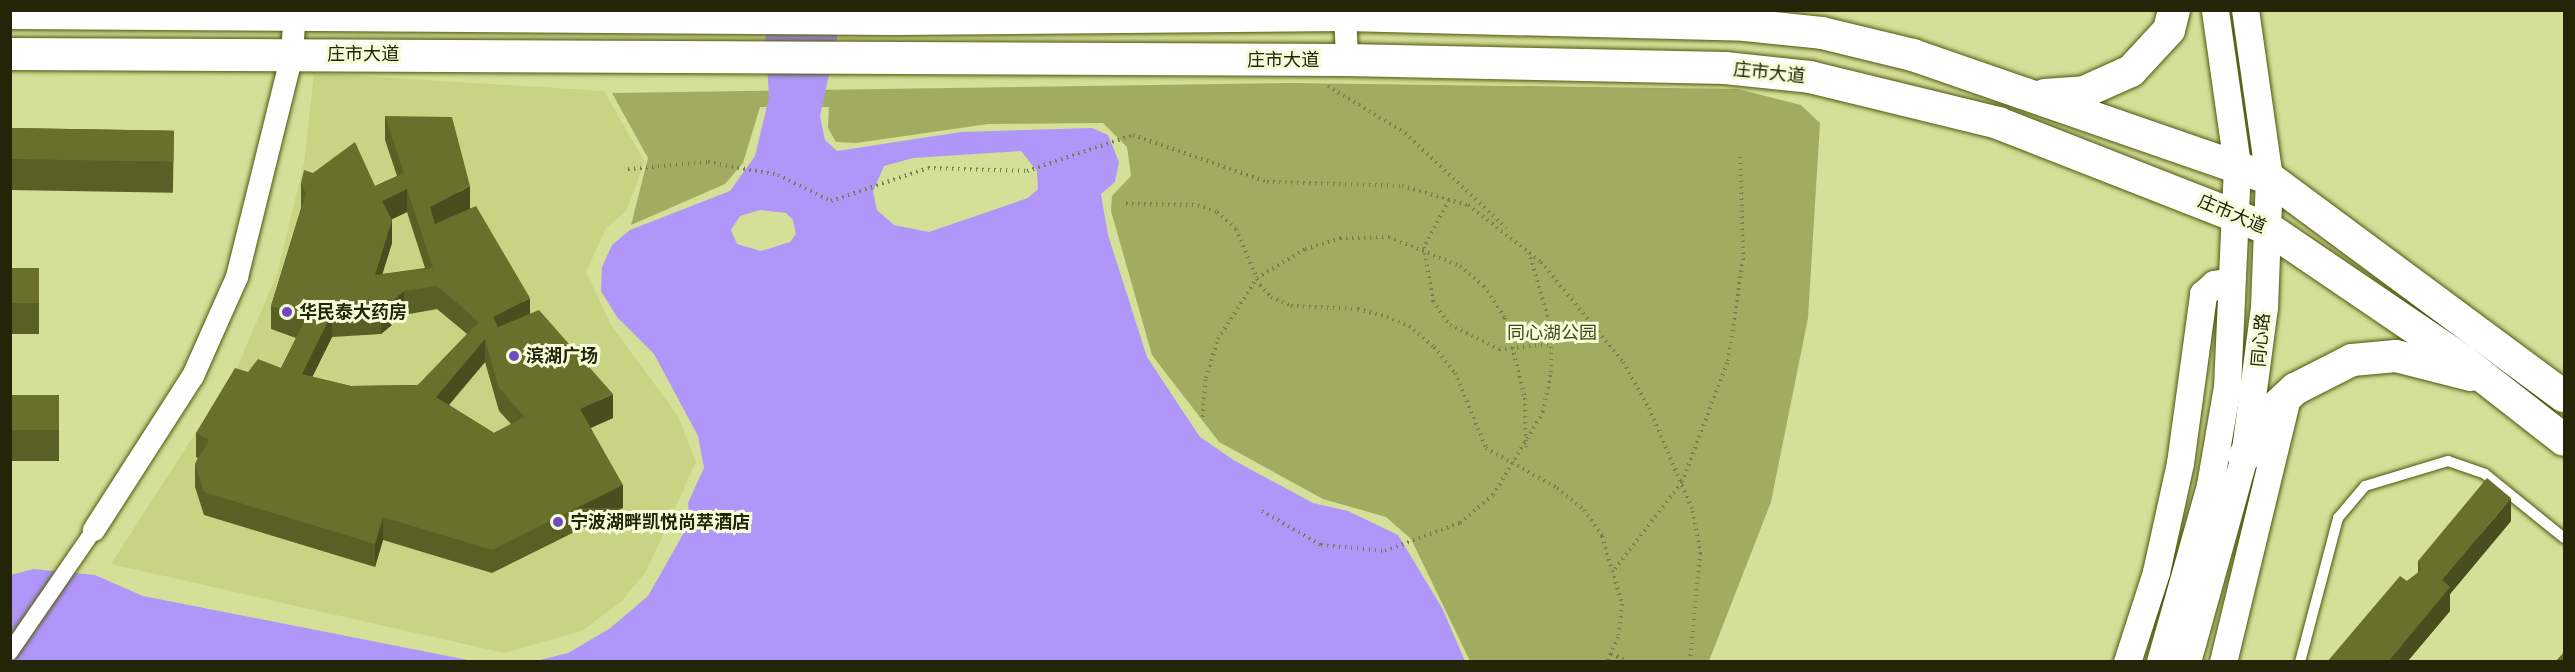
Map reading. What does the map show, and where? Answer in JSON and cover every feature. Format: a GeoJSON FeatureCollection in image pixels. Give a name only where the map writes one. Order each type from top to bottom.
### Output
{"type":"FeatureCollection","features":[{"type":"Feature","properties":{"kind":"main road"},"geometry":{"type":"LineString","coordinates":[[2034,96],[2084,92],[2131,71],[2169,30],[2174,10]]}},
{"type":"Feature","properties":{"kind":"main road"},"geometry":{"type":"LineString","coordinates":[[10,14],[295,13],[895,19],[1346,13],[1745,24],[1822,33],[1913,55],[2237,165],[2269,178],[2565,396]]}},
{"type":"Feature","properties":{"kind":"main road","name":"庄市大道"},"geometry":{"type":"LineString","coordinates":[[10,54],[716,55],[1347,60],[1725,68],[1810,77],[1998,123],[2233,212],[2269,229],[2486,379],[2565,440]]}},
{"type":"Feature","properties":{"kind":"main road"},"geometry":{"type":"LineString","coordinates":[[2244,457],[2266,416],[2288,395],[2322,371],[2352,360],[2396,356],[2486,379]]}},
{"type":"Feature","properties":{"kind":"street","name":"同心路"},"geometry":{"type":"LineString","coordinates":[[2160,662],[2210,485],[2227,387],[2233,212],[2237,165],[2215,10]]}},
{"type":"Feature","properties":{"kind":"street","name":"同心路"},"geometry":{"type":"LineString","coordinates":[[2187,662],[2244,457],[2258,374],[2269,229],[2269,178],[2245,10]]}},
{"type":"Feature","properties":{"kind":"street"},"geometry":{"type":"LineString","coordinates":[[10,652],[94,530],[193,376],[237,277],[292,54],[295,13]]}},
{"type":"Feature","properties":{"kind":"street"},"geometry":{"type":"LineString","coordinates":[[1346,13],[1347,60]]}},
{"type":"Feature","properties":{"kind":"street"},"geometry":{"type":"LineString","coordinates":[[2127,662],[2156,572],[2180,463],[2203,294],[2214,285],[2231,281]]}},
{"type":"Feature","properties":{"kind":"street"},"geometry":{"type":"LineString","coordinates":[[2223,662],[2277,421],[2288,395]]}},
{"type":"Feature","properties":{"kind":"lane"},"geometry":{"type":"LineString","coordinates":[[2300,662],[2338,518],[2365,486],[2448,461],[2485,474],[2565,538]]}},
{"type":"Feature","properties":{"kind":"path"},"geometry":{"type":"LineString","coordinates":[[1296,60],[1337,93],[1405,133],[1528,250],[1623,362],[1682,483],[1700,554],[1690,662]]}},
{"type":"Feature","properties":{"kind":"path"},"geometry":{"type":"LineString","coordinates":[[628,169],[708,162],[778,175],[831,201],[928,168],[1027,171],[1133,135],[1145,137],[1267,182],[1402,186],[1468,206],[1511,233]]}},
{"type":"Feature","properties":{"kind":"path"},"geometry":{"type":"LineString","coordinates":[[1615,569],[1682,483],[1728,361],[1739,301],[1744,181],[1740,152]]}},
{"type":"Feature","properties":{"kind":"path"},"geometry":{"type":"LineString","coordinates":[[1449,200],[1424,247],[1433,301],[1450,325],[1472,339],[1517,349],[1551,344]]}},
{"type":"Feature","properties":{"kind":"path"},"geometry":{"type":"LineString","coordinates":[[1126,204],[1198,205],[1217,212],[1236,229],[1257,278],[1271,297],[1292,306],[1358,309],[1410,326],[1455,373],[1486,448],[1513,467],[1557,488],[1584,510],[1602,536],[1615,569],[1622,604],[1608,662]]}},
{"type":"Feature","properties":{"kind":"path"},"geometry":{"type":"LineString","coordinates":[[1203,417],[1206,378],[1218,339],[1257,278],[1305,249],[1341,238],[1389,237],[1424,247],[1484,286],[1517,349],[1526,447]]}},
{"type":"Feature","properties":{"kind":"path"},"geometry":{"type":"LineString","coordinates":[[1262,511],[1321,545],[1385,551],[1426,540],[1460,523],[1493,495],[1526,447],[1543,412],[1551,344],[1542,286],[1528,250]]}},
{"type":"Feature","properties":{"kind":"path"},"geometry":{"type":"LineString","coordinates":[[1611,654],[1629,662]]}},
{"type":"Feature","properties":{"kind":"shaded area"},"geometry":{"type":"Polygon","coordinates":[[[764,10],[843,11],[820,116],[825,140],[837,151],[961,132],[1092,128],[1108,135],[1119,162],[1115,182],[1101,194],[1108,235],[1147,357],[1200,437],[1235,461],[1313,503],[1348,511],[1398,535],[1442,608],[1465,661],[531,662],[568,653],[609,629],[648,596],[690,522],[688,503],[704,468],[698,436],[654,354],[617,317],[601,291],[602,267],[612,245],[630,230],[730,191],[755,156],[769,98],[764,10]],[[1021,151],[913,158],[884,166],[873,191],[877,210],[894,225],[929,232],[1028,198],[1038,189],[1037,171],[1021,151]],[[760,210],[740,216],[731,230],[737,244],[761,251],[790,242],[796,234],[793,220],[786,213],[760,210]]]}},
{"type":"Feature","properties":{"kind":"shaded area"},"geometry":{"type":"Polygon","coordinates":[[[314,73],[604,91],[645,162],[626,211],[606,228],[586,272],[611,325],[678,416],[696,462],[647,570],[622,601],[582,631],[504,653],[111,564],[236,370],[277,274],[304,163],[314,73]]]}},
{"type":"Feature","properties":{"kind":"shaded area"},"geometry":{"type":"Polygon","coordinates":[[[33,569],[95,575],[143,596],[473,661],[11,662],[11,575],[33,569]]]}},
{"type":"Feature","properties":{"kind":"green space","name":"同心湖公园"},"geometry":{"type":"Polygon","coordinates":[[[1293,83],[1738,89],[1801,105],[1820,123],[1808,318],[1771,502],[1709,661],[1470,661],[1411,539],[1386,517],[1323,499],[1219,442],[1152,355],[1111,211],[1112,196],[1131,176],[1127,147],[1103,123],[988,124],[856,143],[836,142],[828,128],[829,107],[760,107],[743,163],[725,184],[631,225],[648,158],[612,93],[1293,83]]]}},
{"type":"Feature","properties":{"kind":"building","name":"滨湖广场"},"geometry":{"type":"Polygon","coordinates":[[[385,116],[452,117],[470,186],[430,207],[435,224],[476,206],[530,298],[493,317],[498,327],[539,310],[613,394],[580,409],[623,485],[492,550],[383,517],[375,544],[204,492],[195,464],[209,440],[196,433],[235,368],[248,372],[258,359],[281,368],[306,318],[271,306],[306,194],[301,183],[304,170],[313,173],[355,142],[375,186],[404,173],[385,116]],[[407,189],[382,201],[392,220],[375,275],[433,268],[407,189]],[[437,286],[404,291],[381,311],[332,313],[302,374],[351,386],[418,385],[479,322],[437,286]],[[485,339],[436,397],[494,433],[525,417],[499,388],[485,339]]]}},
{"type":"Feature","properties":{"kind":"building"},"geometry":{"type":"Polygon","coordinates":[[[10,128],[174,131],[173,162],[10,159],[10,128]]]}},
{"type":"Feature","properties":{"kind":"building"},"geometry":{"type":"Polygon","coordinates":[[[10,268],[39,268],[39,303],[10,303],[10,268]]]}},
{"type":"Feature","properties":{"kind":"building"},"geometry":{"type":"Polygon","coordinates":[[[10,395],[59,395],[59,430],[10,430],[10,395]]]}},
{"type":"Feature","properties":{"kind":"building"},"geometry":{"type":"Polygon","coordinates":[[[2487,478],[2511,498],[2442,580],[2450,587],[2388,662],[2327,662],[2400,576],[2407,581],[2421,570],[2418,561],[2487,478]]]}},
{"type":"Feature","properties":{"kind":"building"},"geometry":{"type":"Polygon","coordinates":[[[2565,651],[2565,662],[2555,662],[2565,651]]]}},
{"type":"Feature","properties":{"kind":"place","name":"华民泰大药房"},"geometry":{"type":"Point","coordinates":[287,312]}},
{"type":"Feature","properties":{"kind":"place","name":"滨湖广场"},"geometry":{"type":"Point","coordinates":[514,356]}},
{"type":"Feature","properties":{"kind":"place","name":"宁波湖畔凯悦尚萃酒店"},"geometry":{"type":"Point","coordinates":[558,522]}}]}
